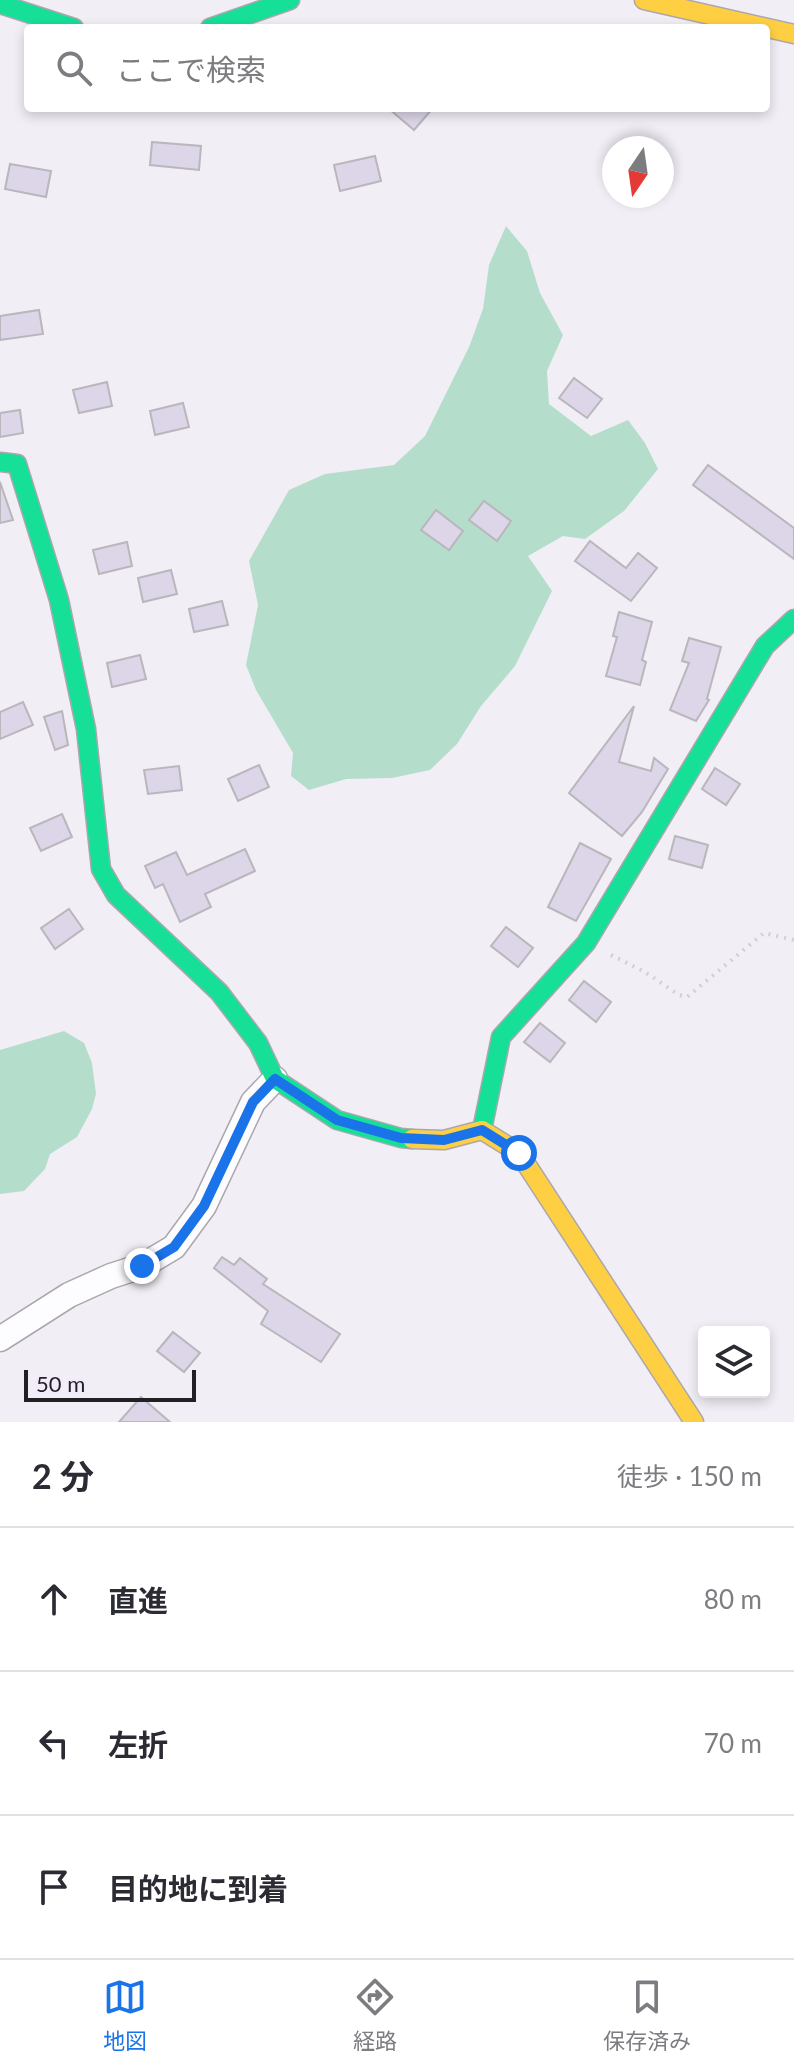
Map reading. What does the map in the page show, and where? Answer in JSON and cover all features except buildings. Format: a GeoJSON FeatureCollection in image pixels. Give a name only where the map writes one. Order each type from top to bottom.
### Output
{"type":"FeatureCollection","features":[{"type":"Feature","properties":{"kind":"street"},"geometry":{"type":"LineString","coordinates":[[221,24],[290,0]]}},
{"type":"Feature","properties":{"kind":"street"},"geometry":{"type":"LineString","coordinates":[[644,0],[750,24]]}},
{"type":"Feature","properties":{"kind":"street"},"geometry":{"type":"LineString","coordinates":[[0,4],[62,24]]}},
{"type":"Feature","properties":{"kind":"street"},"geometry":{"type":"LineString","coordinates":[[770,29],[794,34]]}},
{"type":"Feature","properties":{"kind":"street"},"geometry":{"type":"LineString","coordinates":[[0,462],[17,464],[59,600],[86,729],[101,869],[116,895],[219,992],[258,1043],[275,1079],[337,1120],[401,1138],[444,1140],[482,1130],[519,1153],[694,1422]]}},
{"type":"Feature","properties":{"kind":"street"},"geometry":{"type":"LineString","coordinates":[[482,1130],[501,1037],[586,943],[765,646],[794,619]]}},
{"type":"Feature","properties":{"kind":"street"},"geometry":{"type":"LineString","coordinates":[[0,1339],[69,1295],[142,1266],[174,1247],[204,1206],[253,1102],[275,1079]]}},
{"type":"Feature","properties":{"kind":"path"},"geometry":{"type":"LineString","coordinates":[[586,943],[687,997],[764,933],[794,940]]}},
{"type":"Feature","properties":{"kind":"green space"},"geometry":{"type":"Polygon","coordinates":[[[506,226],[527,251],[540,293],[563,335],[547,371],[549,404],[591,436],[628,420],[645,443],[658,469],[624,511],[585,539],[563,536],[528,556],[552,591],[515,666],[481,706],[457,744],[430,770],[392,778],[346,779],[309,790],[291,776],[293,753],[256,690],[246,665],[258,605],[249,561],[289,490],[325,474],[394,465],[425,436],[469,347],[483,309],[489,265],[506,226]]]}},
{"type":"Feature","properties":{"kind":"green space"},"geometry":{"type":"Polygon","coordinates":[[[64,1031],[84,1043],[92,1063],[96,1094],[92,1109],[77,1137],[50,1154],[45,1169],[24,1191],[0,1194],[0,1050],[64,1031]]]}},
{"type":"Feature","properties":{"kind":"traffic: fast"},"geometry":{"type":"LineString","coordinates":[[221,24],[290,0]]}},
{"type":"Feature","properties":{"kind":"traffic: fast"},"geometry":{"type":"LineString","coordinates":[[0,4],[62,24]]}},
{"type":"Feature","properties":{"kind":"traffic: fast"},"geometry":{"type":"LineString","coordinates":[[0,462],[17,464],[59,600],[86,729],[101,869],[116,895],[219,992],[258,1043],[275,1079],[337,1120],[412,1139]]}},
{"type":"Feature","properties":{"kind":"traffic: fast"},"geometry":{"type":"LineString","coordinates":[[482,1130],[501,1037],[586,943],[765,646],[794,619]]}},
{"type":"Feature","properties":{"kind":"traffic: slow"},"geometry":{"type":"LineString","coordinates":[[644,0],[750,24]]}},
{"type":"Feature","properties":{"kind":"traffic: slow"},"geometry":{"type":"LineString","coordinates":[[770,29],[794,34]]}},
{"type":"Feature","properties":{"kind":"traffic: slow"},"geometry":{"type":"LineString","coordinates":[[412,1139],[444,1140],[482,1130],[519,1153],[694,1422]]}},
{"type":"Feature","properties":{"kind":"route"},"geometry":{"type":"LineString","coordinates":[[142,1266],[174,1247],[204,1206],[253,1102],[275,1079],[337,1120],[401,1138],[444,1140],[482,1130],[519,1153]]}}]}
